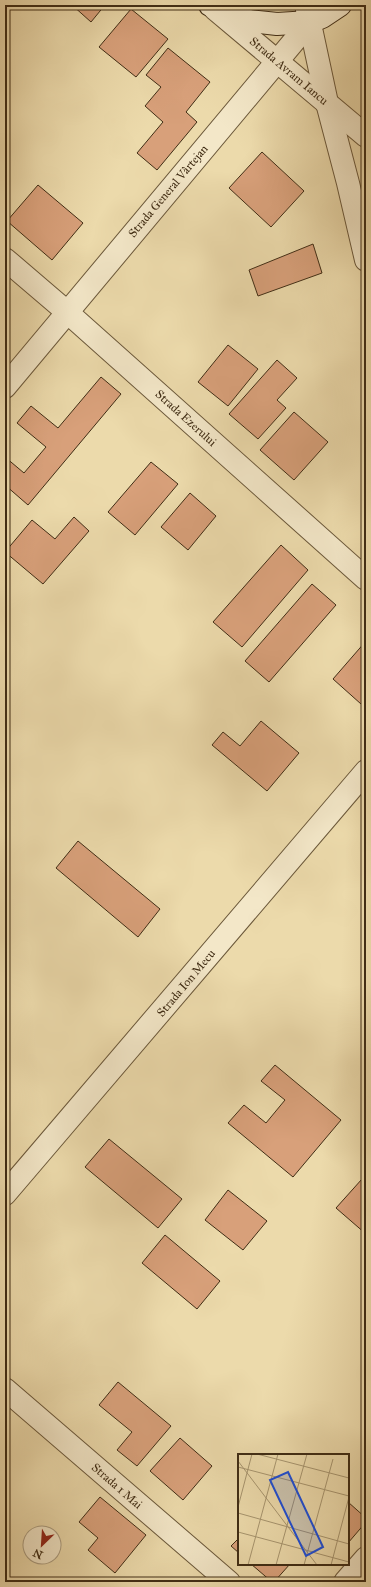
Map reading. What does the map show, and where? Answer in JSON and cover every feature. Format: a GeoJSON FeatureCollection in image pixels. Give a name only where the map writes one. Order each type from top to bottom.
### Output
{"type":"FeatureCollection","features":[{"type":"Feature","properties":{"kind":"street","name":"Strada General Vârtejan"},"geometry":{"type":"LineString","coordinates":[[5,387],[277,61],[308,14],[322,17],[340,5]]}},
{"type":"Feature","properties":{"kind":"street","name":"Strada Avram Iancu"},"geometry":{"type":"LineString","coordinates":[[211,6],[249,21],[277,24],[308,14]]}},
{"type":"Feature","properties":{"kind":"street","name":"Strada Avram Iancu"},"geometry":{"type":"LineString","coordinates":[[211,6],[366,136]]}},
{"type":"Feature","properties":{"kind":"street"},"geometry":{"type":"LineString","coordinates":[[308,14],[327,103],[366,260]]}},
{"type":"Feature","properties":{"kind":"street","name":"Strada Ezerului"},"geometry":{"type":"LineString","coordinates":[[5,259],[67,312],[366,580]]}},
{"type":"Feature","properties":{"kind":"street","name":"Strada Ion Mecu"},"geometry":{"type":"LineString","coordinates":[[5,1194],[366,771]]}},
{"type":"Feature","properties":{"kind":"street","name":"Strada 1 Mai"},"geometry":{"type":"LineString","coordinates":[[5,1389],[229,1582]]}},
{"type":"Feature","properties":{"kind":"street"},"geometry":{"type":"LineString","coordinates":[[345,1582],[366,1558]]}},
{"type":"Feature","properties":{"kind":"building"},"geometry":{"type":"Polygon","coordinates":[[[72,5],[105,5],[91,22],[72,5]]]}},
{"type":"Feature","properties":{"kind":"building"},"geometry":{"type":"Polygon","coordinates":[[[131,9],[168,39],[136,77],[99,47],[131,9]]]}},
{"type":"Feature","properties":{"kind":"building"},"geometry":{"type":"Polygon","coordinates":[[[168,48],[210,82],[186,112],[197,122],[157,170],[137,153],[163,122],[145,106],[161,87],[146,75],[168,48]]]}},
{"type":"Feature","properties":{"kind":"building"},"geometry":{"type":"Polygon","coordinates":[[[262,152],[304,191],[271,227],[229,188],[262,152]]]}},
{"type":"Feature","properties":{"kind":"building"},"geometry":{"type":"Polygon","coordinates":[[[38,185],[83,223],[52,260],[7,221],[38,185]]]}},
{"type":"Feature","properties":{"kind":"building"},"geometry":{"type":"Polygon","coordinates":[[[313,244],[322,273],[258,296],[249,270],[313,244]]]}},
{"type":"Feature","properties":{"kind":"building"},"geometry":{"type":"Polygon","coordinates":[[[228,345],[258,369],[228,406],[198,382],[228,345]]]}},
{"type":"Feature","properties":{"kind":"building"},"geometry":{"type":"Polygon","coordinates":[[[277,360],[297,378],[277,400],[286,408],[258,439],[229,414],[277,360]]]}},
{"type":"Feature","properties":{"kind":"building"},"geometry":{"type":"Polygon","coordinates":[[[101,377],[121,394],[28,505],[5,485],[5,457],[24,473],[46,447],[17,423],[31,406],[58,428],[101,377]]]}},
{"type":"Feature","properties":{"kind":"building"},"geometry":{"type":"Polygon","coordinates":[[[294,412],[328,442],[294,480],[260,450],[294,412]]]}},
{"type":"Feature","properties":{"kind":"building"},"geometry":{"type":"Polygon","coordinates":[[[151,462],[178,484],[135,535],[108,512],[151,462]]]}},
{"type":"Feature","properties":{"kind":"building"},"geometry":{"type":"Polygon","coordinates":[[[190,493],[216,516],[188,550],[161,527],[190,493]]]}},
{"type":"Feature","properties":{"kind":"building"},"geometry":{"type":"Polygon","coordinates":[[[74,517],[89,531],[43,584],[5,552],[32,520],[55,539],[74,517]]]}},
{"type":"Feature","properties":{"kind":"building"},"geometry":{"type":"Polygon","coordinates":[[[281,545],[308,570],[242,647],[213,622],[281,545]]]}},
{"type":"Feature","properties":{"kind":"building"},"geometry":{"type":"Polygon","coordinates":[[[312,584],[336,605],[269,682],[245,661],[312,584]]]}},
{"type":"Feature","properties":{"kind":"building"},"geometry":{"type":"Polygon","coordinates":[[[366,641],[366,699],[361,704],[333,679],[366,641]]]}},
{"type":"Feature","properties":{"kind":"building"},"geometry":{"type":"Polygon","coordinates":[[[261,721],[299,753],[267,791],[212,745],[223,732],[240,746],[261,721]]]}},
{"type":"Feature","properties":{"kind":"building"},"geometry":{"type":"Polygon","coordinates":[[[78,841],[160,909],[138,937],[56,868],[78,841]]]}},
{"type":"Feature","properties":{"kind":"building"},"geometry":{"type":"Polygon","coordinates":[[[275,1065],[341,1120],[293,1177],[228,1123],[244,1105],[266,1123],[285,1100],[261,1081],[275,1065]]]}},
{"type":"Feature","properties":{"kind":"building"},"geometry":{"type":"Polygon","coordinates":[[[109,1139],[182,1199],[158,1228],[85,1167],[109,1139]]]}},
{"type":"Feature","properties":{"kind":"building"},"geometry":{"type":"Polygon","coordinates":[[[362,1179],[366,1182],[366,1234],[336,1208],[362,1179]]]}},
{"type":"Feature","properties":{"kind":"building"},"geometry":{"type":"Polygon","coordinates":[[[228,1190],[267,1221],[243,1250],[205,1220],[228,1190]]]}},
{"type":"Feature","properties":{"kind":"building"},"geometry":{"type":"Polygon","coordinates":[[[165,1235],[220,1281],[197,1309],[142,1263],[165,1235]]]}},
{"type":"Feature","properties":{"kind":"building"},"geometry":{"type":"Polygon","coordinates":[[[118,1382],[171,1426],[137,1466],[117,1450],[132,1432],[99,1405],[118,1382]]]}},
{"type":"Feature","properties":{"kind":"building"},"geometry":{"type":"Polygon","coordinates":[[[180,1438],[212,1466],[183,1500],[150,1471],[180,1438]]]}},
{"type":"Feature","properties":{"kind":"building"},"geometry":{"type":"Polygon","coordinates":[[[100,1497],[146,1535],[115,1573],[88,1550],[98,1538],[79,1522],[100,1497]]]}},
{"type":"Feature","properties":{"kind":"building"},"geometry":{"type":"Polygon","coordinates":[[[349,1503],[366,1518],[366,1522],[349,1542],[349,1503]]]}},
{"type":"Feature","properties":{"kind":"building"},"geometry":{"type":"Polygon","coordinates":[[[238,1539],[238,1552],[231,1546],[238,1539]]]}},
{"type":"Feature","properties":{"kind":"building"},"geometry":{"type":"Polygon","coordinates":[[[252,1565],[289,1565],[274,1582],[272,1582],[252,1565]]]}}]}
